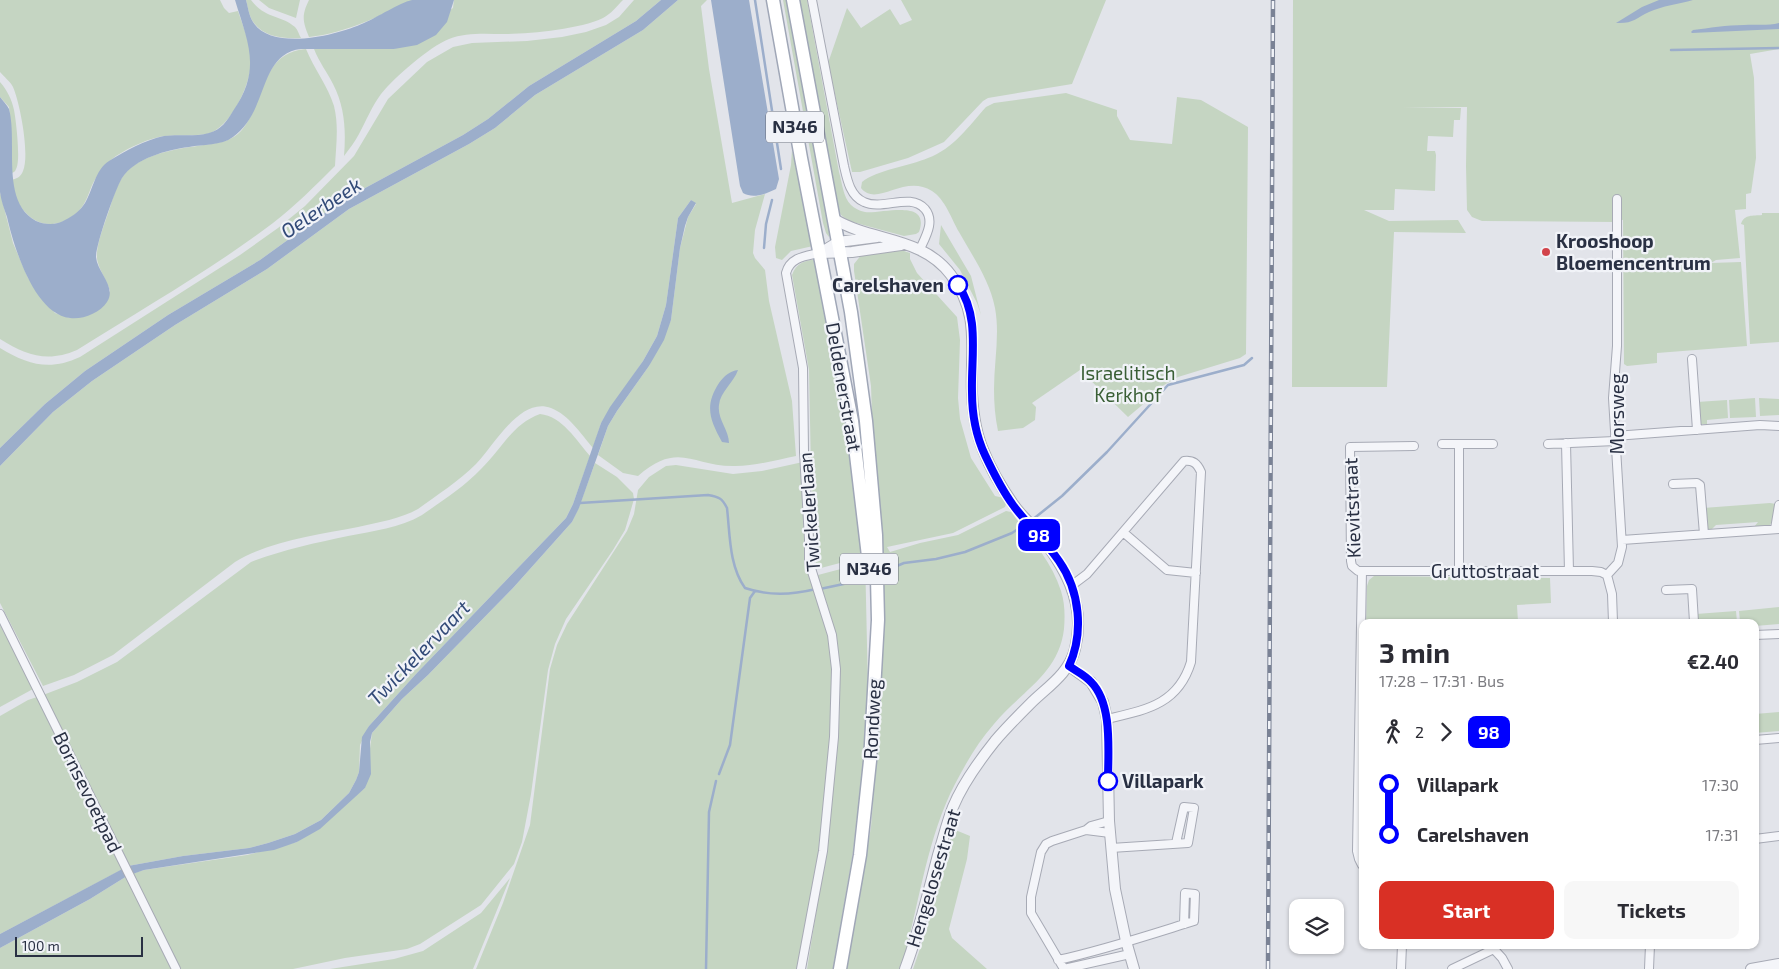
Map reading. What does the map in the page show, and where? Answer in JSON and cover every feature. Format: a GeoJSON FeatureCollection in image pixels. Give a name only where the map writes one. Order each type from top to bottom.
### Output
{"type":"FeatureCollection","features":[{"type":"Feature","properties":{"kind":"main road","name":"Deldenerstraat"},"geometry":{"type":"LineString","coordinates":[[773,0],[819,254],[852,421],[869,565],[873,718]]}},
{"type":"Feature","properties":{"kind":"main road","name":"Deldenerstraat"},"geometry":{"type":"LineString","coordinates":[[793,0],[860,370],[871,467]]}},
{"type":"Feature","properties":{"kind":"main road","name":"Rondweg"},"geometry":{"type":"LineString","coordinates":[[840,969],[860,855],[873,718],[878,620],[876,535],[871,467]]}},
{"type":"Feature","properties":{"kind":"street"},"geometry":{"type":"LineString","coordinates":[[812,0],[847,180],[851,189],[860,199],[872,205],[912,202],[923,206],[929,215],[930,225],[920,249]]}},
{"type":"Feature","properties":{"kind":"street","name":"Morsweg"},"geometry":{"type":"LineString","coordinates":[[1607,576],[1620,558],[1622,540],[1613,398],[1617,346],[1617,200]]}},
{"type":"Feature","properties":{"kind":"street","name":"Hengelosestraat"},"geometry":{"type":"LineString","coordinates":[[834,219],[845,226],[920,249],[936,259],[950,273],[960,288],[968,305],[974,336],[972,393],[974,414],[984,454],[1013,505],[1060,562],[1071,586],[1077,609],[1078,628],[1076,646],[1069,666],[997,740],[977,765],[959,794],[945,830],[905,969]]}},
{"type":"Feature","properties":{"kind":"street","name":"Hengelosestraat"},"geometry":{"type":"LineString","coordinates":[[839,248],[882,237]]}},
{"type":"Feature","properties":{"kind":"street","name":"Hengelosestraat"},"geometry":{"type":"LineString","coordinates":[[839,248],[904,244]]}},
{"type":"Feature","properties":{"kind":"street"},"geometry":{"type":"LineString","coordinates":[[819,254],[839,248]]}},
{"type":"Feature","properties":{"kind":"street","name":"Twickelerlaan"},"geometry":{"type":"LineString","coordinates":[[801,969],[823,850],[834,737],[836,669],[832,635],[809,562],[810,539],[806,501],[803,374],[801,349],[786,273],[787,268],[795,260],[819,254]]}},
{"type":"Feature","properties":{"kind":"street"},"geometry":{"type":"LineString","coordinates":[[1692,359],[1697,430]]}},
{"type":"Feature","properties":{"kind":"street"},"geometry":{"type":"LineString","coordinates":[[1548,444],[1760,425],[1779,426]]}},
{"type":"Feature","properties":{"kind":"street"},"geometry":{"type":"LineString","coordinates":[[1566,443],[1569,571]]}},
{"type":"Feature","properties":{"kind":"street"},"geometry":{"type":"LineString","coordinates":[[1442,444],[1493,444]]}},
{"type":"Feature","properties":{"kind":"street"},"geometry":{"type":"LineString","coordinates":[[1459,444],[1459,571]]}},
{"type":"Feature","properties":{"kind":"street","name":"Kievitstraat"},"geometry":{"type":"LineString","coordinates":[[1362,619],[1362,572],[1354,568],[1351,561],[1350,447],[1414,446]]}},
{"type":"Feature","properties":{"kind":"street"},"geometry":{"type":"LineString","coordinates":[[1071,586],[1087,574],[1184,461],[1194,462],[1198,465],[1201,472],[1191,662],[1178,688],[1166,699],[1148,709],[1107,719]]}},
{"type":"Feature","properties":{"kind":"street"},"geometry":{"type":"LineString","coordinates":[[1673,484],[1697,483],[1700,486],[1704,534]]}},
{"type":"Feature","properties":{"kind":"street"},"geometry":{"type":"LineString","coordinates":[[1622,540],[1777,529],[1779,505]]}},
{"type":"Feature","properties":{"kind":"street"},"geometry":{"type":"LineString","coordinates":[[1123,532],[1167,570],[1196,573]]}},
{"type":"Feature","properties":{"kind":"street","name":"Gruttostraat"},"geometry":{"type":"LineString","coordinates":[[1362,572],[1596,571],[1607,576]]}},
{"type":"Feature","properties":{"kind":"street"},"geometry":{"type":"LineString","coordinates":[[1607,576],[1612,594],[1613,619]]}},
{"type":"Feature","properties":{"kind":"street"},"geometry":{"type":"LineString","coordinates":[[1666,590],[1692,589],[1694,619]]}},
{"type":"Feature","properties":{"kind":"street","name":"Bornsevoetpad"},"geometry":{"type":"LineString","coordinates":[[0,614],[176,969]]}},
{"type":"Feature","properties":{"kind":"street"},"geometry":{"type":"LineString","coordinates":[[1759,635],[1779,634]]}},
{"type":"Feature","properties":{"kind":"street"},"geometry":{"type":"LineString","coordinates":[[1069,666],[1091,682],[1098,691],[1107,719],[1111,848],[1117,901],[1134,969]]}},
{"type":"Feature","properties":{"kind":"street"},"geometry":{"type":"LineString","coordinates":[[1759,740],[1779,738]]}},
{"type":"Feature","properties":{"kind":"street","name":"Kievitstraat"},"geometry":{"type":"LineString","coordinates":[[1359,798],[1357,851],[1359,860]]}},
{"type":"Feature","properties":{"kind":"street"},"geometry":{"type":"LineString","coordinates":[[1111,848],[1188,843],[1194,808],[1184,807],[1176,843]]}},
{"type":"Feature","properties":{"kind":"street"},"geometry":{"type":"LineString","coordinates":[[1110,821],[1091,826],[1086,830],[1046,844],[1041,852],[1031,898],[1031,913],[1064,969],[1130,954]]}},
{"type":"Feature","properties":{"kind":"street"},"geometry":{"type":"LineString","coordinates":[[1086,830],[1110,832]]}},
{"type":"Feature","properties":{"kind":"street"},"geometry":{"type":"LineString","coordinates":[[1759,838],[1779,836]]}},
{"type":"Feature","properties":{"kind":"street"},"geometry":{"type":"LineString","coordinates":[[1058,960],[1184,924]]}},
{"type":"Feature","properties":{"kind":"street"},"geometry":{"type":"LineString","coordinates":[[1401,969],[1402,949]]}},
{"type":"Feature","properties":{"kind":"street"},"geometry":{"type":"LineString","coordinates":[[1452,969],[1488,949]]}},
{"type":"Feature","properties":{"kind":"street"},"geometry":{"type":"LineString","coordinates":[[1493,949],[1508,969]]}},
{"type":"Feature","properties":{"kind":"street"},"geometry":{"type":"LineString","coordinates":[[1649,969],[1650,949]]}},
{"type":"Feature","properties":{"kind":"street"},"geometry":{"type":"LineString","coordinates":[[1751,969],[1779,964]]}},
{"type":"Feature","properties":{"kind":"green space"},"geometry":{"type":"Polygon","coordinates":[[[0,0],[220,0],[229,13],[238,11],[247,37],[251,63],[247,83],[238,105],[216,130],[202,135],[159,137],[127,149],[107,163],[102,169],[94,181],[85,202],[76,214],[55,224],[40,222],[33,219],[21,207],[15,197],[12,186],[11,180],[21,175],[23,171],[25,142],[16,95],[12,85],[0,72],[0,0]]]}},
{"type":"Feature","properties":{"kind":"green space"},"geometry":{"type":"Polygon","coordinates":[[[246,0],[251,0],[262,11],[290,23],[296,28],[301,38],[275,36],[258,28],[252,21],[246,0]]]}},
{"type":"Feature","properties":{"kind":"green space"},"geometry":{"type":"Polygon","coordinates":[[[259,0],[300,0],[296,18],[269,8],[259,0]]]}},
{"type":"Feature","properties":{"kind":"green space"},"geometry":{"type":"Polygon","coordinates":[[[309,0],[413,0],[350,28],[309,37],[304,19],[309,0]]]}},
{"type":"Feature","properties":{"kind":"green space"},"geometry":{"type":"Polygon","coordinates":[[[454,0],[623,0],[606,16],[582,25],[516,34],[469,34],[441,43],[413,63],[381,94],[344,156],[345,128],[340,101],[314,49],[394,49],[453,8],[454,0]]]}},
{"type":"Feature","properties":{"kind":"green space"},"geometry":{"type":"Polygon","coordinates":[[[634,0],[661,0],[636,21],[529,86],[488,119],[463,135],[343,200],[260,260],[168,315],[85,371],[45,404],[0,448],[0,348],[20,359],[39,364],[59,364],[80,357],[240,255],[305,206],[354,156],[388,99],[427,62],[453,47],[472,43],[527,41],[586,32],[606,25],[619,17],[634,0]]]}},
{"type":"Feature","properties":{"kind":"green space"},"geometry":{"type":"Polygon","coordinates":[[[678,0],[707,0],[701,6],[709,69],[732,203],[765,194],[755,230],[753,253],[765,270],[769,301],[792,401],[796,456],[743,466],[720,465],[676,457],[665,459],[652,465],[638,476],[623,473],[598,455],[608,426],[649,366],[671,320],[680,248],[688,217],[696,204],[691,200],[678,218],[666,305],[657,336],[643,361],[601,423],[593,448],[574,425],[557,411],[540,406],[529,409],[518,416],[499,435],[476,464],[418,509],[389,520],[279,543],[249,555],[235,562],[113,655],[74,675],[43,686],[0,603],[0,466],[53,412],[92,381],[175,325],[267,269],[349,209],[495,128],[535,95],[643,30],[678,0]]]}},
{"type":"Feature","properties":{"kind":"green space"},"geometry":{"type":"Polygon","coordinates":[[[783,0],[788,0],[831,233],[829,237],[823,223],[783,0]]]}},
{"type":"Feature","properties":{"kind":"green space"},"geometry":{"type":"Polygon","coordinates":[[[797,0],[807,0],[839,172],[848,202],[865,212],[912,211],[918,215],[921,221],[919,232],[916,234],[904,236],[849,221],[841,215],[836,205],[797,0]]]}},
{"type":"Feature","properties":{"kind":"green space"},"geometry":{"type":"Polygon","coordinates":[[[901,0],[1106,0],[1072,84],[988,98],[944,142],[908,158],[860,172],[852,172],[828,63],[847,8],[861,28],[890,9],[900,25],[912,20],[901,0]]]}},
{"type":"Feature","properties":{"kind":"green space"},"geometry":{"type":"Polygon","coordinates":[[[1293,0],[1779,0],[1779,49],[1750,54],[1754,78],[1756,158],[1751,193],[1746,194],[1746,209],[1735,210],[1740,258],[1716,260],[1711,263],[1741,262],[1747,346],[1657,353],[1657,363],[1627,366],[1624,364],[1623,220],[1616,219],[1616,222],[1482,221],[1472,217],[1467,210],[1467,107],[1403,107],[1461,108],[1460,120],[1454,120],[1453,137],[1428,136],[1427,151],[1435,151],[1436,155],[1435,191],[1395,189],[1394,210],[1364,210],[1389,221],[1458,220],[1466,233],[1394,232],[1387,387],[1292,387],[1293,0]]]}},
{"type":"Feature","properties":{"kind":"green space"},"geometry":{"type":"Polygon","coordinates":[[[306,49],[325,84],[334,106],[337,136],[335,166],[305,196],[273,223],[225,257],[77,350],[56,356],[37,355],[28,353],[0,339],[0,192],[13,243],[28,278],[55,313],[70,318],[87,315],[110,291],[98,263],[97,250],[113,197],[123,176],[140,161],[151,156],[219,142],[234,137],[249,120],[265,81],[280,59],[291,52],[306,49]]]}},
{"type":"Feature","properties":{"kind":"green space"},"geometry":{"type":"Polygon","coordinates":[[[0,82],[12,103],[17,131],[17,165],[15,171],[10,174],[11,127],[9,107],[0,97],[0,82]]]}},
{"type":"Feature","properties":{"kind":"green space","name":"Israelitisch Kerkhof"},"geometry":{"type":"Polygon","coordinates":[[[1066,93],[1117,110],[1117,116],[1130,140],[1172,144],[1177,97],[1201,100],[1248,127],[1246,354],[1240,358],[1178,377],[1157,389],[1147,401],[1128,417],[1080,370],[1032,403],[1036,407],[1035,420],[1023,428],[998,431],[994,394],[997,338],[995,308],[993,298],[980,269],[941,199],[932,191],[922,187],[911,186],[883,193],[867,193],[861,188],[862,182],[884,171],[937,154],[953,143],[986,107],[994,103],[1066,93]]]}},
{"type":"Feature","properties":{"kind":"green space"},"geometry":{"type":"Polygon","coordinates":[[[792,150],[813,246],[791,251],[782,260],[776,258],[775,247],[791,165],[792,150]]]}},
{"type":"Feature","properties":{"kind":"green space"},"geometry":{"type":"Polygon","coordinates":[[[1762,213],[1779,213],[1779,342],[1750,344],[1744,225],[1741,224],[1747,217],[1762,215],[1762,213]]]}},
{"type":"Feature","properties":{"kind":"green space"},"geometry":{"type":"Polygon","coordinates":[[[941,225],[971,276],[981,315],[960,270],[939,244],[941,225]]]}},
{"type":"Feature","properties":{"kind":"green space"},"geometry":{"type":"Polygon","coordinates":[[[898,249],[910,253],[910,259],[917,273],[957,317],[960,340],[958,398],[960,419],[971,458],[995,496],[1004,498],[1007,501],[1005,507],[953,533],[887,547],[890,552],[958,535],[1006,511],[1011,512],[1039,550],[1057,580],[1063,600],[1064,629],[1061,645],[1047,670],[988,731],[955,784],[931,846],[905,954],[899,969],[846,969],[871,827],[881,668],[871,386],[854,264],[862,254],[898,249]]]}},
{"type":"Feature","properties":{"kind":"green space"},"geometry":{"type":"Polygon","coordinates":[[[816,259],[856,485],[865,554],[868,690],[866,738],[853,852],[833,969],[807,969],[827,845],[839,728],[840,692],[838,663],[817,579],[818,575],[856,565],[855,559],[821,568],[816,567],[812,520],[809,370],[792,275],[801,263],[816,259]]]}},
{"type":"Feature","properties":{"kind":"green space"},"geometry":{"type":"Polygon","coordinates":[[[1755,398],[1756,417],[1730,418],[1729,400],[1755,398]]]}},
{"type":"Feature","properties":{"kind":"green space"},"geometry":{"type":"Polygon","coordinates":[[[1759,398],[1779,399],[1779,415],[1760,416],[1759,398]]]}},
{"type":"Feature","properties":{"kind":"green space"},"geometry":{"type":"Polygon","coordinates":[[[1727,400],[1728,418],[1707,420],[1707,424],[1699,424],[1697,402],[1727,400]]]}},
{"type":"Feature","properties":{"kind":"green space"},"geometry":{"type":"Polygon","coordinates":[[[540,414],[555,419],[562,424],[590,456],[566,518],[416,674],[369,726],[360,745],[359,772],[349,793],[321,820],[295,834],[268,843],[249,848],[183,856],[128,866],[43,695],[77,682],[117,662],[251,562],[299,547],[396,526],[422,515],[453,494],[474,476],[522,424],[540,414]]]}},
{"type":"Feature","properties":{"kind":"green space"},"geometry":{"type":"Polygon","coordinates":[[[803,462],[805,536],[833,656],[832,724],[819,860],[799,969],[476,969],[503,903],[530,825],[550,669],[557,645],[567,624],[627,531],[634,514],[638,490],[649,477],[666,466],[676,465],[733,474],[762,471],[803,462]]]}},
{"type":"Feature","properties":{"kind":"green space"},"geometry":{"type":"Polygon","coordinates":[[[595,463],[617,477],[633,493],[634,499],[625,530],[566,619],[555,644],[548,670],[531,794],[522,842],[514,864],[481,905],[420,944],[407,949],[345,958],[293,969],[178,969],[131,874],[144,870],[247,855],[297,842],[365,788],[372,733],[402,699],[513,588],[572,522],[595,463]]]}},
{"type":"Feature","properties":{"kind":"green space"},"geometry":{"type":"Polygon","coordinates":[[[1776,504],[1772,522],[1769,526],[1754,527],[1758,522],[1716,525],[1712,529],[1706,530],[1703,508],[1776,504]]]}},
{"type":"Feature","properties":{"kind":"green space"},"geometry":{"type":"Polygon","coordinates":[[[1374,576],[1550,578],[1551,603],[1517,605],[1518,619],[1366,619],[1367,586],[1369,580],[1374,576]]]}},
{"type":"Feature","properties":{"kind":"green space"},"geometry":{"type":"Polygon","coordinates":[[[1779,607],[1779,624],[1759,626],[1759,619],[1740,619],[1739,611],[1779,607]]]}},
{"type":"Feature","properties":{"kind":"green space"},"geometry":{"type":"Polygon","coordinates":[[[1736,611],[1737,619],[1696,619],[1696,614],[1736,611]]]}},
{"type":"Feature","properties":{"kind":"green space"},"geometry":{"type":"Polygon","coordinates":[[[0,625],[33,689],[0,707],[0,625]]]}},
{"type":"Feature","properties":{"kind":"green space"},"geometry":{"type":"Polygon","coordinates":[[[37,697],[123,869],[0,934],[0,716],[37,697]]]}},
{"type":"Feature","properties":{"kind":"green space"},"geometry":{"type":"Polygon","coordinates":[[[1779,712],[1779,731],[1759,733],[1759,714],[1779,712]]]}},
{"type":"Feature","properties":{"kind":"green space"},"geometry":{"type":"Polygon","coordinates":[[[953,829],[970,836],[967,859],[949,929],[952,938],[987,969],[913,969],[925,934],[953,829]]]}},
{"type":"Feature","properties":{"kind":"green space"},"geometry":{"type":"Polygon","coordinates":[[[127,876],[173,969],[0,969],[0,948],[90,899],[127,876]]]}},
{"type":"Feature","properties":{"kind":"green space"},"geometry":{"type":"Polygon","coordinates":[[[510,878],[473,969],[330,969],[394,959],[423,951],[481,913],[510,878]]]}},
{"type":"Feature","properties":{"kind":"water"},"geometry":{"type":"Polygon","coordinates":[[[235,0],[246,0],[253,22],[262,31],[290,39],[322,36],[353,28],[412,0],[454,0],[447,22],[436,35],[417,45],[394,49],[301,49],[291,51],[283,56],[272,69],[250,118],[233,137],[217,143],[180,148],[162,153],[135,165],[122,178],[119,184],[106,217],[97,250],[97,263],[110,291],[107,302],[100,309],[85,317],[70,318],[57,314],[46,305],[28,277],[15,245],[2,201],[0,192],[0,97],[9,109],[12,170],[18,200],[25,212],[36,221],[51,224],[62,222],[81,208],[88,198],[100,170],[115,157],[150,140],[169,135],[209,133],[217,130],[226,122],[242,96],[250,69],[248,43],[235,0]]]}},
{"type":"Feature","properties":{"kind":"water"},"geometry":{"type":"Polygon","coordinates":[[[661,0],[678,0],[643,30],[535,95],[495,128],[349,209],[267,269],[175,325],[92,381],[53,412],[0,466],[0,448],[45,404],[85,371],[168,315],[260,260],[343,200],[463,135],[488,119],[529,86],[636,21],[661,0]]]}},
{"type":"Feature","properties":{"kind":"water"},"geometry":{"type":"Polygon","coordinates":[[[711,0],[749,0],[779,179],[776,189],[764,194],[747,195],[743,193],[740,186],[711,0]]]}},
{"type":"Feature","properties":{"kind":"water"},"geometry":{"type":"Polygon","coordinates":[[[1659,0],[1693,0],[1654,10],[1630,22],[1616,23],[1642,7],[1659,0]]]}},
{"type":"Feature","properties":{"kind":"water"},"geometry":{"type":"Polygon","coordinates":[[[1779,23],[1779,29],[1691,32],[1693,30],[1725,26],[1779,23]]]}},
{"type":"Feature","properties":{"kind":"water"},"geometry":{"type":"Polygon","coordinates":[[[691,200],[696,203],[685,226],[680,248],[671,320],[664,340],[649,366],[608,426],[579,508],[572,522],[513,588],[402,699],[372,733],[370,742],[371,774],[365,788],[320,829],[297,842],[274,850],[144,870],[127,876],[90,899],[0,948],[0,934],[128,866],[183,856],[249,848],[268,843],[295,834],[321,820],[349,793],[359,772],[362,737],[369,726],[416,674],[566,518],[573,504],[601,423],[610,407],[643,361],[657,336],[666,305],[678,218],[691,200]]]}},
{"type":"Feature","properties":{"kind":"water"},"geometry":{"type":"Polygon","coordinates":[[[738,370],[720,400],[720,415],[729,443],[722,442],[714,427],[710,413],[711,399],[723,378],[738,370]]]}},
{"type":"Feature","properties":{"kind":"waterway"},"geometry":{"type":"LineString","coordinates":[[755,0],[781,169]]}},
{"type":"Feature","properties":{"kind":"waterway"},"geometry":{"type":"LineString","coordinates":[[1671,50],[1779,48]]}},
{"type":"Feature","properties":{"kind":"waterway"},"geometry":{"type":"LineString","coordinates":[[764,248],[766,224],[772,200]]}},
{"type":"Feature","properties":{"kind":"waterway"},"geometry":{"type":"LineString","coordinates":[[1032,520],[1062,496],[1107,452],[1168,385],[1244,365],[1252,358]]}},
{"type":"Feature","properties":{"kind":"waterway"},"geometry":{"type":"LineString","coordinates":[[580,503],[708,495],[718,497],[727,508],[733,560],[745,588],[780,594],[816,589]]}},
{"type":"Feature","properties":{"kind":"waterway"},"geometry":{"type":"LineString","coordinates":[[880,573],[904,563],[936,559],[965,552],[1012,533],[1027,523]]}},
{"type":"Feature","properties":{"kind":"waterway"},"geometry":{"type":"LineString","coordinates":[[820,589],[868,577]]}},
{"type":"Feature","properties":{"kind":"waterway"},"geometry":{"type":"LineString","coordinates":[[719,774],[730,745],[750,598],[755,591]]}},
{"type":"Feature","properties":{"kind":"waterway"},"geometry":{"type":"LineString","coordinates":[[706,969],[709,812],[716,781]]}},
{"type":"Feature","properties":{"kind":"railway"},"geometry":{"type":"LineString","coordinates":[[1268,969],[1273,0]]}},
{"type":"Feature","properties":{"kind":"bus line","name":"98"},"geometry":{"type":"LineString","coordinates":[[958,285],[968,305],[972,320],[974,336],[972,393],[976,428],[984,454],[1013,505],[1060,562],[1067,575],[1078,618],[1076,646],[1069,666],[1091,682],[1103,702],[1107,719],[1108,781]]}},
{"type":"Feature","properties":{"kind":"place","name":"Krooshoop Bloemencentrum"},"geometry":{"type":"Point","coordinates":[1546,252]}},
{"type":"Feature","properties":{"kind":"place","name":"Carelshaven"},"geometry":{"type":"Point","coordinates":[958,285]}},
{"type":"Feature","properties":{"kind":"place","name":"Villapark"},"geometry":{"type":"Point","coordinates":[1108,781]}},
{"type":"Feature","properties":{"kind":"water label","name":"Oelerbeek"},"geometry":{"type":"Point","coordinates":[321,208]}},
{"type":"Feature","properties":{"kind":"water label","name":"Twickelervaart"},"geometry":{"type":"Point","coordinates":[419,653]}}]}
